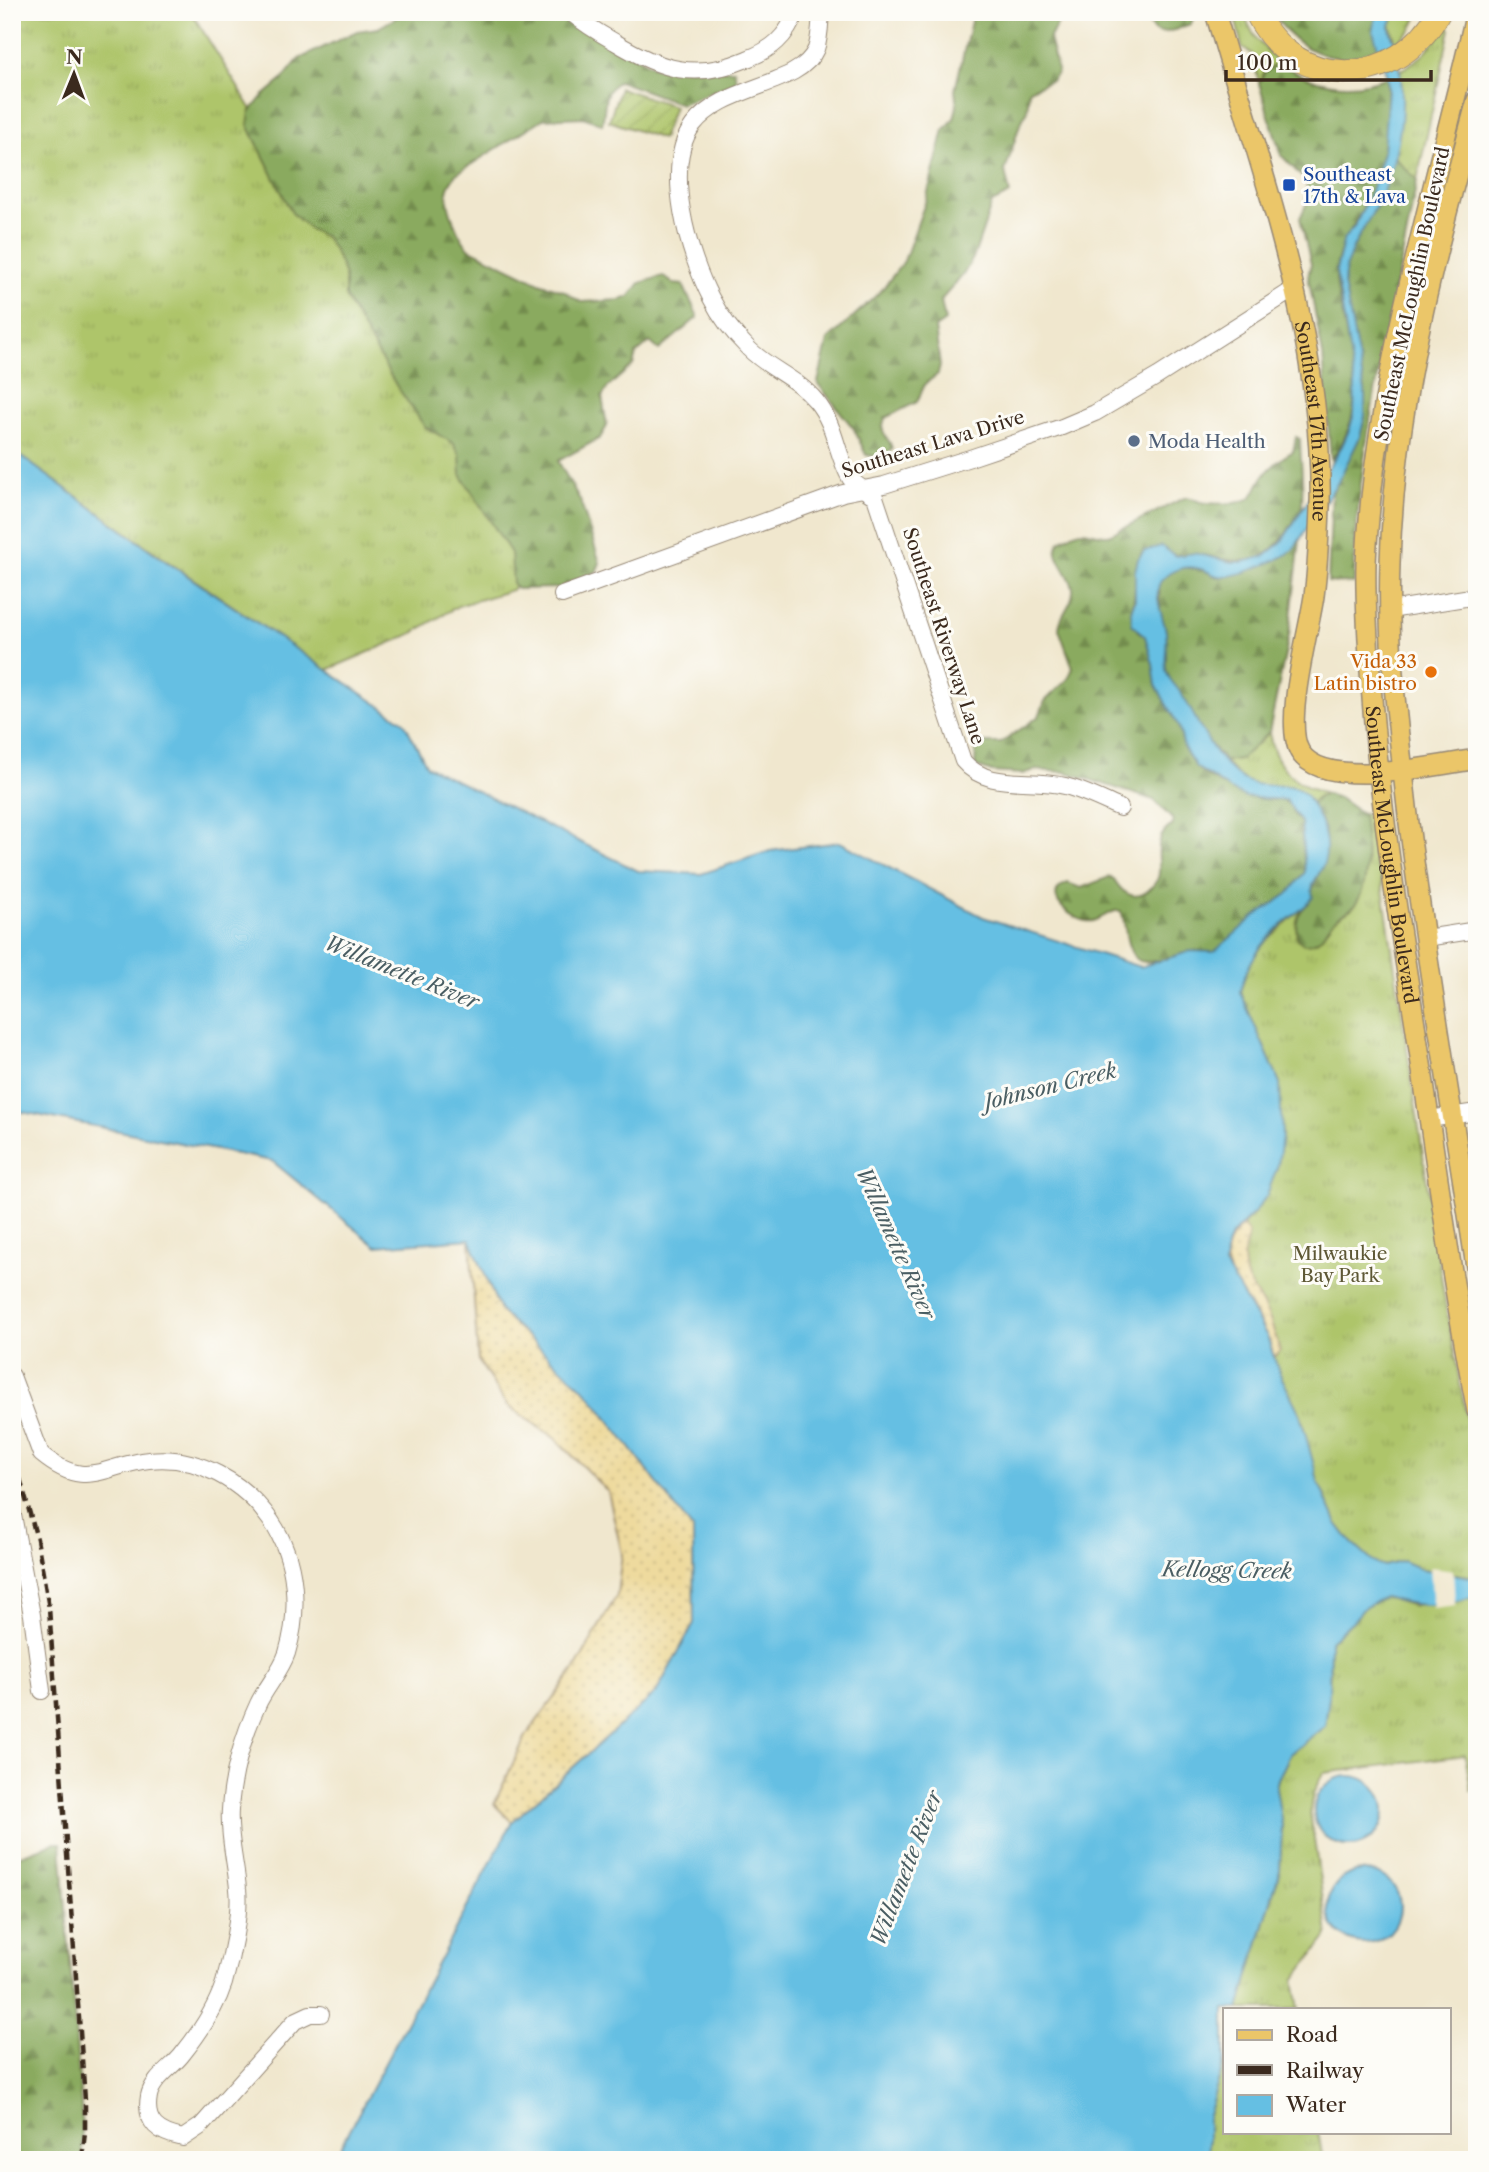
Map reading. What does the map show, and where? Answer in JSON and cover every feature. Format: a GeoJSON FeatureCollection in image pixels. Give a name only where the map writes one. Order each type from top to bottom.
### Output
{"type":"FeatureCollection","features":[{"type":"Feature","properties":{"kind":"highway"},"geometry":{"type":"LineString","coordinates":[[1256,12],[1275,41],[1298,60],[1317,68],[1347,72],[1370,69],[1392,61],[1411,48],[1427,32],[1440,12]]}},
{"type":"Feature","properties":{"kind":"main road","name":"Southeast 17th Avenue"},"geometry":{"type":"LineString","coordinates":[[1215,12],[1275,211],[1294,289],[1315,401],[1319,459],[1317,567],[1293,718],[1295,741],[1304,758],[1328,771],[1345,774],[1477,759]]}},
{"type":"Feature","properties":{"kind":"main road","name":"Southeast McLoughlin Boulevard"},"geometry":{"type":"LineString","coordinates":[[1476,12],[1408,294],[1379,440],[1366,564],[1369,664],[1378,771],[1465,1352],[1477,1410]]}},
{"type":"Feature","properties":{"kind":"main road","name":"Southeast McLoughlin Boulevard"},"geometry":{"type":"LineString","coordinates":[[1477,100],[1432,275],[1413,365],[1397,467],[1392,521],[1390,610],[1402,769],[1477,1274]]}},
{"type":"Feature","properties":{"kind":"street"},"geometry":{"type":"LineString","coordinates":[[570,12],[593,29],[654,64],[696,72],[734,65],[765,52],[780,40],[796,12]]}},
{"type":"Feature","properties":{"kind":"street","name":"Southeast Riverway Lane"},"geometry":{"type":"LineString","coordinates":[[821,12],[816,50],[807,63],[795,72],[736,94],[711,107],[691,127],[682,143],[678,167],[689,241],[698,271],[729,327],[750,351],[799,384],[818,402],[828,419],[851,479],[875,497],[963,761],[979,775],[1010,781],[1063,785],[1120,808]]}},
{"type":"Feature","properties":{"kind":"street","name":"Southeast Lava Drive"},"geometry":{"type":"LineString","coordinates":[[562,595],[843,493],[982,454],[1062,427],[1095,413],[1158,376],[1294,289]]}},
{"type":"Feature","properties":{"kind":"street"},"geometry":{"type":"LineString","coordinates":[[1390,610],[1477,596]]}},
{"type":"Feature","properties":{"kind":"street"},"geometry":{"type":"LineString","coordinates":[[1426,938],[1477,930]]}},
{"type":"Feature","properties":{"kind":"street"},"geometry":{"type":"LineString","coordinates":[[1429,1119],[1477,1111]]}},
{"type":"Feature","properties":{"kind":"street"},"geometry":{"type":"LineString","coordinates":[[12,1376],[41,1454],[49,1460],[72,1473],[89,1475],[159,1459],[189,1462],[216,1472],[250,1497],[272,1522],[286,1553],[295,1583],[293,1620],[286,1655],[258,1704],[235,1771],[229,1813],[239,1892],[233,1948],[223,1985],[202,2026],[153,2086],[149,2095],[148,2114],[157,2130],[165,2135],[183,2138],[201,2126],[295,2021],[310,2014],[321,2014]]}},
{"type":"Feature","properties":{"kind":"street"},"geometry":{"type":"LineString","coordinates":[[12,1510],[32,1615],[41,1691]]}},
{"type":"Feature","properties":{"kind":"green space"},"geometry":{"type":"Polygon","coordinates":[[[12,12],[191,12],[521,540],[525,571],[512,590],[458,606],[411,634],[327,670],[164,559],[12,450],[12,12]]]}},
{"type":"Feature","properties":{"kind":"green space"},"geometry":{"type":"Polygon","coordinates":[[[406,12],[561,12],[581,27],[656,68],[734,70],[737,82],[681,104],[619,81],[609,90],[605,100],[602,124],[583,117],[543,119],[456,174],[448,188],[454,223],[470,249],[542,284],[564,291],[581,302],[621,300],[629,297],[640,283],[663,276],[674,284],[683,285],[698,317],[659,350],[650,342],[636,354],[633,365],[608,387],[602,397],[607,426],[600,438],[558,461],[580,500],[600,563],[596,572],[558,588],[517,589],[513,584],[511,553],[461,475],[460,455],[453,443],[425,427],[396,385],[345,297],[345,276],[336,254],[326,237],[311,230],[292,213],[248,125],[250,112],[299,59],[357,31],[378,28],[406,12]]]}},
{"type":"Feature","properties":{"kind":"green space"},"geometry":{"type":"Polygon","coordinates":[[[957,12],[1064,12],[1049,39],[1058,72],[1052,80],[1029,90],[1027,112],[1020,124],[1005,171],[1010,194],[992,203],[974,256],[963,275],[941,300],[945,321],[935,328],[940,366],[938,374],[925,384],[917,402],[885,418],[883,433],[892,449],[880,456],[866,455],[854,429],[818,382],[828,340],[881,291],[904,261],[926,200],[944,130],[954,119],[957,106],[955,90],[972,17],[957,12]]]}},
{"type":"Feature","properties":{"kind":"green space"},"geometry":{"type":"Polygon","coordinates":[[[1153,12],[1191,12],[1193,18],[1191,24],[1160,32],[1155,31],[1148,19],[1153,12]]]}},
{"type":"Feature","properties":{"kind":"green space"},"geometry":{"type":"Polygon","coordinates":[[[1234,12],[1242,12],[1256,39],[1279,62],[1264,73],[1259,83],[1252,54],[1242,47],[1234,12]]]}},
{"type":"Feature","properties":{"kind":"green space"},"geometry":{"type":"Polygon","coordinates":[[[1273,12],[1377,12],[1373,31],[1381,53],[1349,59],[1319,53],[1293,37],[1273,12]]]}},
{"type":"Feature","properties":{"kind":"green space"},"geometry":{"type":"Polygon","coordinates":[[[1397,12],[1420,12],[1411,30],[1396,43],[1390,24],[1397,12]]]}},
{"type":"Feature","properties":{"kind":"green space"},"geometry":{"type":"Polygon","coordinates":[[[1447,26],[1450,29],[1417,180],[1394,157],[1402,105],[1400,71],[1422,56],[1447,26]]]}},
{"type":"Feature","properties":{"kind":"green space"},"geometry":{"type":"Polygon","coordinates":[[[1279,62],[1304,76],[1331,84],[1359,84],[1387,77],[1382,154],[1374,184],[1341,250],[1336,270],[1353,371],[1354,406],[1343,442],[1331,460],[1323,355],[1308,276],[1311,264],[1300,218],[1306,205],[1307,187],[1303,178],[1281,155],[1259,83],[1264,73],[1279,62]]]}},
{"type":"Feature","properties":{"kind":"green space"},"geometry":{"type":"Polygon","coordinates":[[[620,88],[674,106],[662,139],[609,121],[620,88]]]}},
{"type":"Feature","properties":{"kind":"green space"},"geometry":{"type":"Polygon","coordinates":[[[1394,157],[1417,180],[1368,432],[1356,533],[1354,584],[1328,582],[1332,493],[1360,437],[1365,416],[1365,391],[1344,285],[1345,273],[1352,251],[1382,194],[1394,157]]]}},
{"type":"Feature","properties":{"kind":"green space"},"geometry":{"type":"Polygon","coordinates":[[[1296,437],[1300,439],[1301,509],[1274,548],[1265,555],[1246,561],[1203,555],[1179,555],[1164,548],[1138,559],[1131,611],[1138,631],[1145,636],[1156,685],[1179,727],[1184,748],[1196,767],[1208,777],[1245,797],[1280,799],[1291,805],[1301,822],[1305,872],[1288,894],[1254,917],[1215,952],[1193,951],[1154,961],[1140,961],[1131,953],[1121,911],[1086,921],[1065,910],[1057,899],[1057,893],[1060,887],[1068,883],[1081,888],[1109,877],[1129,894],[1135,896],[1146,892],[1157,880],[1161,837],[1173,825],[1173,820],[1154,800],[1066,772],[1034,770],[1022,774],[992,772],[975,766],[976,748],[979,743],[1001,743],[1039,716],[1045,701],[1068,679],[1073,668],[1059,629],[1073,594],[1071,582],[1057,554],[1060,542],[1080,531],[1109,535],[1186,497],[1210,503],[1245,500],[1254,494],[1271,468],[1293,452],[1296,437]]]}},
{"type":"Feature","properties":{"kind":"green space"},"geometry":{"type":"Polygon","coordinates":[[[1300,540],[1289,635],[1269,732],[1241,759],[1224,761],[1207,740],[1171,682],[1166,669],[1166,631],[1160,612],[1159,584],[1163,578],[1181,567],[1204,570],[1217,577],[1230,576],[1283,557],[1300,540]]]}},
{"type":"Feature","properties":{"kind":"green space"},"geometry":{"type":"Polygon","coordinates":[[[1269,732],[1276,755],[1287,772],[1304,785],[1326,794],[1318,797],[1312,804],[1304,794],[1290,786],[1260,786],[1246,781],[1224,761],[1242,755],[1269,732]]]}},
{"type":"Feature","properties":{"kind":"green space"},"geometry":{"type":"Polygon","coordinates":[[[1326,794],[1339,798],[1363,815],[1366,874],[1360,897],[1354,906],[1334,920],[1318,940],[1304,944],[1297,939],[1297,919],[1309,903],[1325,843],[1324,830],[1312,804],[1318,797],[1326,794]]]}},
{"type":"Feature","properties":{"kind":"green space","name":"Milwaukie Bay Park"},"geometry":{"type":"Polygon","coordinates":[[[1341,807],[1372,816],[1446,1309],[1477,1474],[1477,1790],[1471,1790],[1465,1755],[1324,1773],[1314,1791],[1310,1812],[1328,1935],[1294,1980],[1299,2008],[1239,2008],[1280,1870],[1282,1825],[1275,1788],[1291,1753],[1325,1726],[1329,1698],[1330,1641],[1354,1620],[1363,1608],[1384,1597],[1414,1606],[1470,1576],[1421,1569],[1403,1561],[1384,1566],[1373,1562],[1352,1543],[1336,1522],[1319,1484],[1303,1423],[1279,1372],[1267,1336],[1226,1264],[1238,1230],[1255,1212],[1280,1083],[1240,992],[1248,966],[1264,943],[1303,907],[1341,807]]]}},
{"type":"Feature","properties":{"kind":"green space"},"geometry":{"type":"Polygon","coordinates":[[[61,1843],[82,2118],[82,2160],[12,2160],[12,1858],[61,1843]]]}},
{"type":"Feature","properties":{"kind":"green space"},"geometry":{"type":"Polygon","coordinates":[[[1223,2066],[1223,2134],[1318,2134],[1323,2160],[1208,2160],[1208,2115],[1223,2066]]]}},
{"type":"Feature","properties":{"kind":"sand"},"geometry":{"type":"Polygon","coordinates":[[[1243,1225],[1249,1234],[1243,1261],[1245,1271],[1273,1328],[1280,1351],[1274,1357],[1264,1329],[1236,1285],[1227,1261],[1227,1249],[1232,1237],[1243,1225]]]}},
{"type":"Feature","properties":{"kind":"sand"},"geometry":{"type":"Polygon","coordinates":[[[470,1239],[500,1311],[589,1394],[693,1530],[694,1623],[656,1693],[512,1822],[494,1804],[526,1736],[576,1667],[617,1595],[622,1554],[608,1492],[556,1439],[507,1405],[478,1360],[470,1239]]]}},
{"type":"Feature","properties":{"kind":"water"},"geometry":{"type":"Polygon","coordinates":[[[1377,12],[1397,12],[1390,27],[1397,47],[1402,107],[1398,141],[1389,174],[1376,207],[1352,250],[1345,272],[1344,285],[1365,391],[1365,416],[1360,437],[1338,482],[1293,550],[1278,559],[1235,575],[1215,575],[1194,568],[1179,569],[1160,582],[1158,596],[1166,632],[1167,673],[1221,760],[1241,778],[1251,783],[1297,788],[1311,803],[1326,840],[1326,855],[1314,883],[1313,897],[1262,945],[1246,972],[1240,992],[1280,1083],[1282,1137],[1278,1165],[1267,1195],[1255,1212],[1231,1235],[1225,1265],[1267,1336],[1279,1372],[1300,1414],[1319,1484],[1336,1522],[1352,1543],[1373,1562],[1384,1566],[1403,1561],[1421,1569],[1477,1578],[1477,1595],[1431,1605],[1384,1597],[1364,1608],[1330,1641],[1329,1698],[1325,1726],[1291,1753],[1278,1779],[1276,1788],[1282,1825],[1280,1870],[1239,2008],[1223,2008],[1223,2066],[1208,2115],[1208,2160],[334,2160],[512,1822],[656,1693],[694,1623],[693,1530],[589,1394],[500,1311],[470,1239],[376,1246],[272,1161],[12,1110],[12,450],[164,560],[404,722],[427,766],[638,871],[701,874],[770,851],[840,842],[983,917],[1140,967],[1191,951],[1214,952],[1254,917],[1288,894],[1305,872],[1301,822],[1286,800],[1245,797],[1196,767],[1184,748],[1179,727],[1156,685],[1145,636],[1132,624],[1135,571],[1138,559],[1144,551],[1161,546],[1176,556],[1194,553],[1231,562],[1265,556],[1281,543],[1342,446],[1350,428],[1354,413],[1355,385],[1336,271],[1344,238],[1355,226],[1370,194],[1383,152],[1388,89],[1373,31],[1377,12]]]}},
{"type":"Feature","properties":{"kind":"water"},"geometry":{"type":"Polygon","coordinates":[[[1349,1776],[1374,1786],[1384,1811],[1374,1836],[1349,1846],[1324,1836],[1314,1811],[1324,1786],[1349,1776]]]}},
{"type":"Feature","properties":{"kind":"water"},"geometry":{"type":"Polygon","coordinates":[[[1364,1871],[1384,1877],[1394,1887],[1400,1907],[1394,1927],[1384,1937],[1364,1943],[1344,1937],[1334,1927],[1328,1907],[1334,1887],[1344,1877],[1364,1871]]]}},
{"type":"Feature","properties":{"kind":"pier"},"geometry":{"type":"Polygon","coordinates":[[[1430,1567],[1453,1570],[1455,1605],[1433,1608],[1430,1567]]]}},
{"type":"Feature","properties":{"kind":"railway"},"geometry":{"type":"LineString","coordinates":[[12,1450],[37,1539],[49,1608],[85,2100],[82,2160]]}},
{"type":"Feature","properties":{"kind":"place","name":"Southeast 17th & Lava"},"geometry":{"type":"Point","coordinates":[1289,185]}},
{"type":"Feature","properties":{"kind":"place","name":"Moda Health"},"geometry":{"type":"Point","coordinates":[1134,441]}},
{"type":"Feature","properties":{"kind":"place","name":"Vida 33 Latin bistro"},"geometry":{"type":"Point","coordinates":[1431,672]}},
{"type":"Feature","properties":{"kind":"water label","name":"Willamette River"},"geometry":{"type":"Point","coordinates":[402,972]}},
{"type":"Feature","properties":{"kind":"water label","name":"Johnson Creek"},"geometry":{"type":"Point","coordinates":[1050,1086]}},
{"type":"Feature","properties":{"kind":"water label","name":"Willamette River"},"geometry":{"type":"Point","coordinates":[896,1243]}},
{"type":"Feature","properties":{"kind":"water label","name":"Kellogg Creek"},"geometry":{"type":"Point","coordinates":[1227,1570]}},
{"type":"Feature","properties":{"kind":"water label","name":"Willamette River"},"geometry":{"type":"Point","coordinates":[906,1868]}}]}
